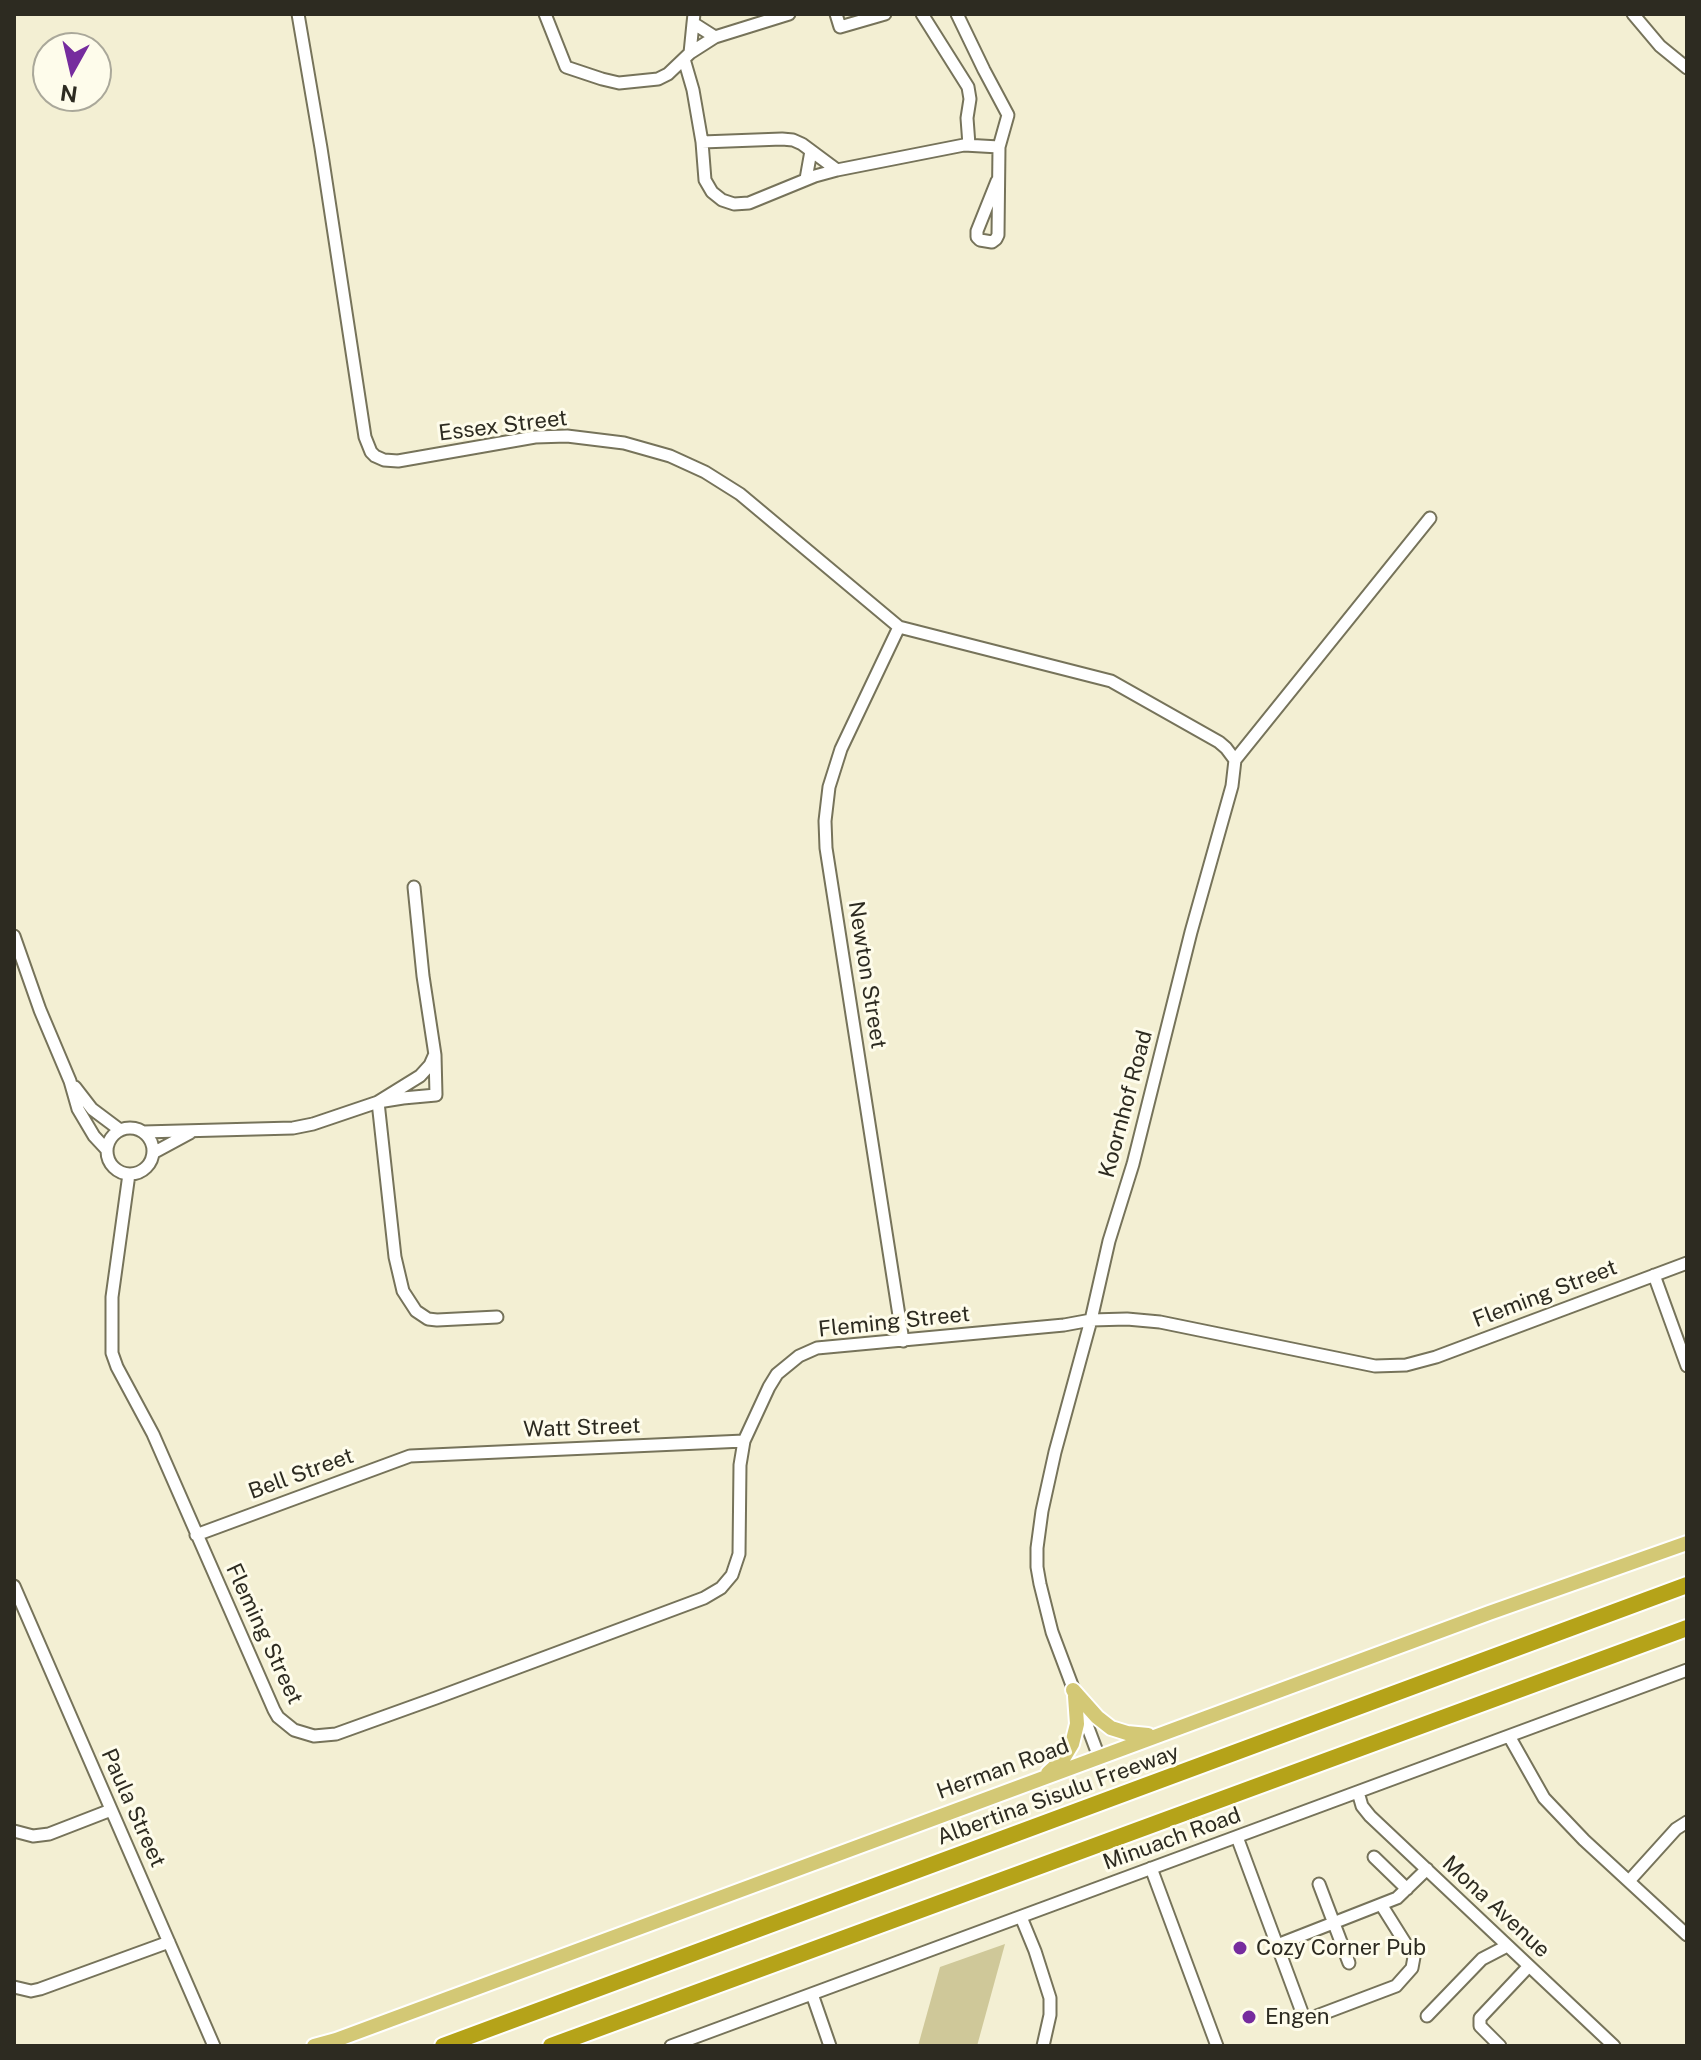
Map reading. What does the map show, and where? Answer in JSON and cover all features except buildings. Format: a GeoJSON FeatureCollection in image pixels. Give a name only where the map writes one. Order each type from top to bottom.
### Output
{"type":"FeatureCollection","features":[{"type":"Feature","properties":{"kind":"highway","name":"Albertina Sisulu Freeway"},"geometry":{"type":"LineString","coordinates":[[443,2046],[1687,1585]]}},
{"type":"Feature","properties":{"kind":"highway"},"geometry":{"type":"LineString","coordinates":[[551,2046],[1687,1628]]}},
{"type":"Feature","properties":{"kind":"main road","name":"Herman Road"},"geometry":{"type":"LineString","coordinates":[[314,2046],[332,2043],[1685,1542]]}},
{"type":"Feature","properties":{"kind":"main road"},"geometry":{"type":"LineString","coordinates":[[1074,1693],[1111,1728],[1157,1736]]}},
{"type":"Feature","properties":{"kind":"main road"},"geometry":{"type":"LineString","coordinates":[[1041,1778],[1063,1759],[1072,1744],[1077,1724],[1074,1693]]}},
{"type":"Feature","properties":{"kind":"street","name":"Essex Street"},"geometry":{"type":"LineString","coordinates":[[298,14],[365,437],[371,452],[380,459],[390,461],[535,437],[567,436],[603,439],[657,451],[692,465],[740,494],[899,627],[1111,681],[1219,742],[1235,760]]}},
{"type":"Feature","properties":{"kind":"street"},"geometry":{"type":"LineString","coordinates":[[545,14],[564,64],[570,69],[619,83],[658,79],[715,37],[789,14]]}},
{"type":"Feature","properties":{"kind":"street"},"geometry":{"type":"LineString","coordinates":[[836,14],[840,27],[885,14]]}},
{"type":"Feature","properties":{"kind":"street"},"geometry":{"type":"LineString","coordinates":[[922,14],[968,87],[969,145]]}},
{"type":"Feature","properties":{"kind":"street"},"geometry":{"type":"LineString","coordinates":[[957,14],[1007,111],[999,147],[998,235],[992,242],[980,240],[977,231],[997,181]]}},
{"type":"Feature","properties":{"kind":"street"},"geometry":{"type":"LineString","coordinates":[[1633,14],[1660,46],[1687,68]]}},
{"type":"Feature","properties":{"kind":"street"},"geometry":{"type":"LineString","coordinates":[[715,37],[694,19],[687,56],[702,142],[705,180],[712,192],[722,200],[734,204],[749,203],[806,179],[837,170],[969,145],[999,147]]}},
{"type":"Feature","properties":{"kind":"street"},"geometry":{"type":"LineString","coordinates":[[673,68],[693,90]]}},
{"type":"Feature","properties":{"kind":"street"},"geometry":{"type":"LineString","coordinates":[[702,142],[782,139],[802,144],[837,170]]}},
{"type":"Feature","properties":{"kind":"street"},"geometry":{"type":"LineString","coordinates":[[806,179],[811,151]]}},
{"type":"Feature","properties":{"kind":"street","name":"Koornhof Road"},"geometry":{"type":"LineString","coordinates":[[1099,1757],[1045,1606],[1037,1567],[1042,1511],[1109,1241],[1133,1164],[1191,932],[1232,786],[1235,760],[1430,518]]}},
{"type":"Feature","properties":{"kind":"street","name":"Newton Street"},"geometry":{"type":"LineString","coordinates":[[899,627],[841,749],[829,787],[825,821],[826,848],[903,1341]]}},
{"type":"Feature","properties":{"kind":"street"},"geometry":{"type":"LineString","coordinates":[[143,1132],[151,1141],[153,1153],[149,1164],[140,1172],[129,1174],[117,1170],[109,1161],[107,1150],[111,1138],[120,1130],[293,1128],[378,1102],[436,1095],[435,1055],[414,887]]}},
{"type":"Feature","properties":{"kind":"street"},"geometry":{"type":"LineString","coordinates":[[14,936],[78,1109],[94,1136],[107,1150]]}},
{"type":"Feature","properties":{"kind":"street"},"geometry":{"type":"LineString","coordinates":[[378,1102],[420,1076],[435,1055]]}},
{"type":"Feature","properties":{"kind":"street"},"geometry":{"type":"LineString","coordinates":[[70,1081],[92,1109],[120,1130]]}},
{"type":"Feature","properties":{"kind":"street"},"geometry":{"type":"LineString","coordinates":[[378,1102],[395,1257],[403,1291],[416,1311],[428,1319],[497,1317]]}},
{"type":"Feature","properties":{"kind":"street"},"geometry":{"type":"LineString","coordinates":[[153,1153],[194,1131]]}},
{"type":"Feature","properties":{"kind":"street","name":"Fleming Street"},"geometry":{"type":"LineString","coordinates":[[129,1174],[114,1279],[112,1353],[153,1434],[274,1710],[294,1730],[307,1735],[336,1734],[704,1598],[721,1588],[732,1575],[739,1554],[740,1465],[744,1441],[777,1374],[799,1356],[824,1347],[1127,1319],[1160,1322],[1392,1367],[1436,1357],[1687,1263]]}},
{"type":"Feature","properties":{"kind":"street"},"geometry":{"type":"LineString","coordinates":[[1654,1275],[1687,1366]]}},
{"type":"Feature","properties":{"kind":"street","name":"Watt Street"},"geometry":{"type":"LineString","coordinates":[[421,1455],[744,1441]]}},
{"type":"Feature","properties":{"kind":"street","name":"Bell Street"},"geometry":{"type":"LineString","coordinates":[[196,1535],[403,1458],[421,1455]]}},
{"type":"Feature","properties":{"kind":"street","name":"Paula Street"},"geometry":{"type":"LineString","coordinates":[[14,1586],[214,2046]]}},
{"type":"Feature","properties":{"kind":"street","name":"Minuach Road"},"geometry":{"type":"LineString","coordinates":[[671,2046],[1687,1670]]}},
{"type":"Feature","properties":{"kind":"street"},"geometry":{"type":"LineString","coordinates":[[1509,1736],[1544,1798],[1687,1935]]}},
{"type":"Feature","properties":{"kind":"street","name":"Mona Avenue"},"geometry":{"type":"LineString","coordinates":[[1358,1792],[1359,1801],[1370,1816],[1614,2046]]}},
{"type":"Feature","properties":{"kind":"street"},"geometry":{"type":"LineString","coordinates":[[14,1831],[33,1836],[49,1834],[111,1810]]}},
{"type":"Feature","properties":{"kind":"street"},"geometry":{"type":"LineString","coordinates":[[1629,1881],[1676,1829],[1687,1822]]}},
{"type":"Feature","properties":{"kind":"street"},"geometry":{"type":"LineString","coordinates":[[1237,1837],[1303,2015],[1307,2018],[1396,1986],[1412,1968],[1414,1960],[1382,1906]]}},
{"type":"Feature","properties":{"kind":"street"},"geometry":{"type":"LineString","coordinates":[[1374,1857],[1407,1889]]}},
{"type":"Feature","properties":{"kind":"street"},"geometry":{"type":"LineString","coordinates":[[1151,1868],[1217,2046]]}},
{"type":"Feature","properties":{"kind":"street"},"geometry":{"type":"LineString","coordinates":[[1277,1945],[1382,1906],[1397,1898],[1427,1869]]}},
{"type":"Feature","properties":{"kind":"street"},"geometry":{"type":"LineString","coordinates":[[1319,1884],[1349,1963]]}},
{"type":"Feature","properties":{"kind":"street"},"geometry":{"type":"LineString","coordinates":[[1021,1917],[1050,1998],[1050,2015],[1043,2046]]}},
{"type":"Feature","properties":{"kind":"street"},"geometry":{"type":"LineString","coordinates":[[14,1987],[31,1991],[40,1989],[169,1942]]}},
{"type":"Feature","properties":{"kind":"street"},"geometry":{"type":"LineString","coordinates":[[1427,2016],[1482,1959],[1507,1946]]}},
{"type":"Feature","properties":{"kind":"street"},"geometry":{"type":"LineString","coordinates":[[1500,2046],[1480,2026],[1480,2018],[1529,1966]]}},
{"type":"Feature","properties":{"kind":"street"},"geometry":{"type":"LineString","coordinates":[[812,1994],[830,2046]]}},
{"type":"Feature","properties":{"kind":"shaded area"},"geometry":{"type":"Polygon","coordinates":[[[1005,1944],[977,2046],[918,2046],[940,1967],[1005,1944]]]}},
{"type":"Feature","properties":{"kind":"place","name":"Cozy Corner Pub"},"geometry":{"type":"Point","coordinates":[1240,1948]}},
{"type":"Feature","properties":{"kind":"place","name":"Engen"},"geometry":{"type":"Point","coordinates":[1249,2017]}}]}
